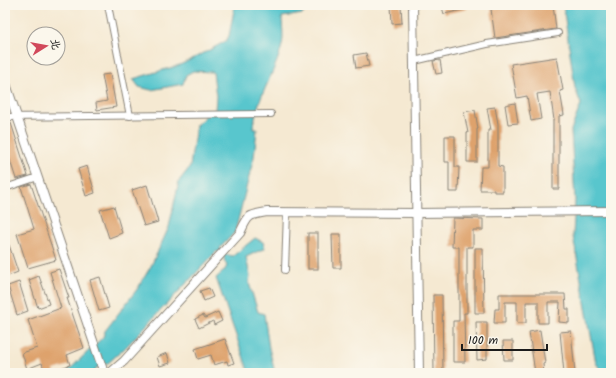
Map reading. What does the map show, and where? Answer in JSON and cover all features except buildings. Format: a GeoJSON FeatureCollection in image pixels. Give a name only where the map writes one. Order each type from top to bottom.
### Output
{"type":"FeatureCollection","features":[{"type":"Feature","properties":{"kind":"street"},"geometry":{"type":"LineString","coordinates":[[108,5],[130,116]]}},
{"type":"Feature","properties":{"kind":"street"},"geometry":{"type":"LineString","coordinates":[[413,5],[419,373]]}},
{"type":"Feature","properties":{"kind":"street"},"geometry":{"type":"LineString","coordinates":[[414,61],[487,44],[558,33]]}},
{"type":"Feature","properties":{"kind":"street"},"geometry":{"type":"LineString","coordinates":[[5,81],[93,341],[106,372],[124,361],[240,234],[247,218],[254,214],[267,212],[416,213],[611,211]]}},
{"type":"Feature","properties":{"kind":"street"},"geometry":{"type":"LineString","coordinates":[[5,117],[271,114]]}},
{"type":"Feature","properties":{"kind":"street"},"geometry":{"type":"LineString","coordinates":[[5,188],[38,177]]}},
{"type":"Feature","properties":{"kind":"street"},"geometry":{"type":"LineString","coordinates":[[285,270],[286,212]]}},
{"type":"Feature","properties":{"kind":"water"},"geometry":{"type":"Polygon","coordinates":[[[235,5],[295,5],[305,11],[303,14],[282,17],[282,45],[257,109],[254,129],[257,129],[254,157],[235,232],[220,248],[227,255],[233,256],[255,238],[263,242],[265,248],[246,257],[250,276],[249,283],[258,312],[264,314],[269,348],[275,373],[249,373],[216,278],[227,266],[224,260],[225,259],[217,251],[125,348],[108,363],[96,368],[94,373],[66,373],[103,337],[105,331],[138,288],[151,266],[169,227],[179,181],[190,167],[196,125],[204,118],[205,113],[215,111],[216,96],[213,72],[193,71],[186,75],[183,84],[151,90],[139,87],[133,79],[180,65],[226,41],[229,36],[235,5]]]}},
{"type":"Feature","properties":{"kind":"water"},"geometry":{"type":"Polygon","coordinates":[[[563,5],[611,5],[611,198],[607,203],[611,218],[611,373],[603,373],[596,363],[573,236],[575,200],[571,130],[581,104],[575,88],[563,5]]]}}]}
